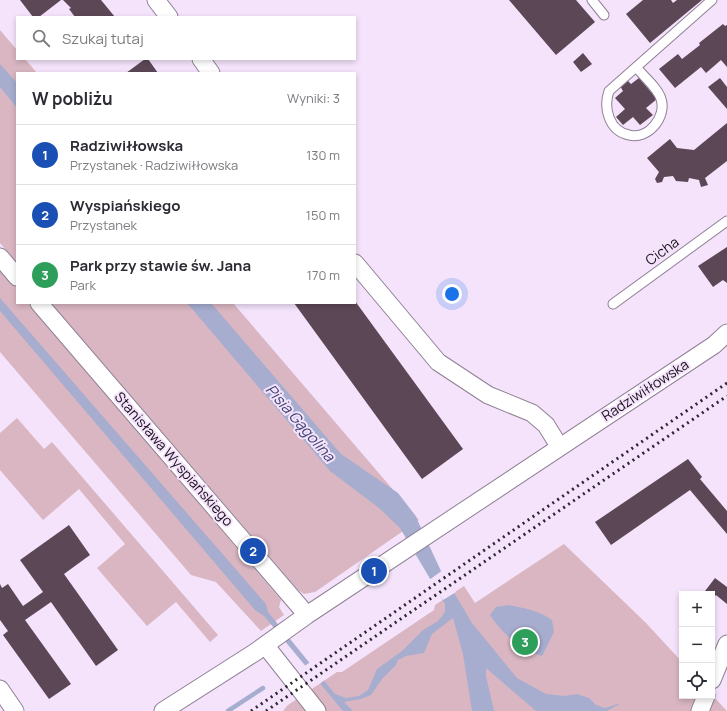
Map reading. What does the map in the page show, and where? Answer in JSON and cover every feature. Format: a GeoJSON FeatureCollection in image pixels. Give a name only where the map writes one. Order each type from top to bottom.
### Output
{"type":"FeatureCollection","features":[{"type":"Feature","properties":{"kind":"street"},"geometry":{"type":"LineString","coordinates":[[156,0],[168,16]]}},
{"type":"Feature","properties":{"kind":"street"},"geometry":{"type":"LineString","coordinates":[[202,60],[210,72]]}},
{"type":"Feature","properties":{"kind":"street"},"geometry":{"type":"LineString","coordinates":[[0,257],[16,276]]}},
{"type":"Feature","properties":{"kind":"street"},"geometry":{"type":"LineString","coordinates":[[356,264],[438,362],[488,395],[532,413],[546,425],[560,446]]}},
{"type":"Feature","properties":{"kind":"street","name":"Stanisława Wyspiańskiego"},"geometry":{"type":"LineString","coordinates":[[41,304],[303,618]]}},
{"type":"Feature","properties":{"kind":"street","name":"Radziwiłłowska"},"geometry":{"type":"LineString","coordinates":[[163,711],[272,641],[303,618],[560,446],[714,346],[727,333]]}},
{"type":"Feature","properties":{"kind":"street"},"geometry":{"type":"LineString","coordinates":[[272,641],[317,711]]}},
{"type":"Feature","properties":{"kind":"street"},"geometry":{"type":"LineString","coordinates":[[715,673],[727,644]]}},
{"type":"Feature","properties":{"kind":"street"},"geometry":{"type":"LineString","coordinates":[[0,689],[15,711]]}},
{"type":"Feature","properties":{"kind":"street"},"geometry":{"type":"LineString","coordinates":[[700,711],[705,699]]}},
{"type":"Feature","properties":{"kind":"lane"},"geometry":{"type":"LineString","coordinates":[[592,0],[604,14]]}},
{"type":"Feature","properties":{"kind":"lane"},"geometry":{"type":"LineString","coordinates":[[637,68],[661,97],[663,107],[662,116],[656,124],[644,133],[629,136],[617,130],[609,120],[605,101],[609,91],[637,68],[712,0]]}},
{"type":"Feature","properties":{"kind":"lane","name":"Cicha"},"geometry":{"type":"LineString","coordinates":[[613,304],[727,221]]}},
{"type":"Feature","properties":{"kind":"shaded area"},"geometry":{"type":"Polygon","coordinates":[[[0,30],[16,49],[16,60],[26,60],[36,72],[16,72],[16,262],[0,243],[0,30]]]}},
{"type":"Feature","properties":{"kind":"shaded area"},"geometry":{"type":"Polygon","coordinates":[[[0,268],[16,287],[16,304],[30,304],[281,600],[279,607],[284,615],[261,631],[216,582],[191,575],[0,352],[0,268]]]}},
{"type":"Feature","properties":{"kind":"shaded area"},"geometry":{"type":"Polygon","coordinates":[[[52,304],[234,304],[419,520],[315,592],[304,594],[298,590],[52,304]]]}},
{"type":"Feature","properties":{"kind":"shaded area"},"geometry":{"type":"Polygon","coordinates":[[[17,418],[44,449],[52,442],[218,635],[210,642],[176,602],[147,626],[97,568],[125,544],[79,489],[43,520],[0,470],[0,433],[17,418]]]}},
{"type":"Feature","properties":{"kind":"shaded area"},"geometry":{"type":"Polygon","coordinates":[[[564,544],[646,623],[679,659],[679,699],[715,698],[727,711],[283,711],[288,705],[337,672],[342,672],[434,610],[435,605],[464,586],[475,603],[564,544]]]}},
{"type":"Feature","properties":{"kind":"water"},"geometry":{"type":"Polygon","coordinates":[[[0,64],[16,82],[16,107],[0,87],[0,64]]]}},
{"type":"Feature","properties":{"kind":"water","name":"Pisia Gągolina"},"geometry":{"type":"Polygon","coordinates":[[[0,298],[266,604],[268,612],[335,694],[346,698],[359,696],[368,690],[377,669],[402,651],[423,630],[438,621],[445,612],[445,604],[400,528],[379,508],[330,471],[188,304],[212,304],[341,454],[398,493],[415,515],[441,571],[472,623],[517,678],[546,694],[565,696],[577,694],[589,698],[596,705],[605,708],[621,703],[607,711],[536,711],[486,668],[486,676],[494,711],[472,711],[463,654],[453,618],[432,634],[424,653],[406,656],[398,660],[396,665],[382,679],[371,695],[361,699],[344,702],[353,711],[343,711],[264,616],[255,610],[0,311],[0,298]]]}},
{"type":"Feature","properties":{"kind":"water"},"geometry":{"type":"Polygon","coordinates":[[[508,605],[525,608],[552,620],[554,632],[542,656],[519,645],[500,628],[490,615],[496,607],[508,605]]]}},
{"type":"Feature","properties":{"kind":"pier"},"geometry":{"type":"Polygon","coordinates":[[[443,570],[456,592],[443,600],[429,580],[443,570]]]}},
{"type":"Feature","properties":{"kind":"pier"},"geometry":{"type":"Polygon","coordinates":[[[312,661],[326,679],[318,685],[303,667],[312,661]]]}},
{"type":"Feature","properties":{"kind":"building"},"geometry":{"type":"Polygon","coordinates":[[[20,0],[61,0],[40,16],[32,16],[20,0]]]}},
{"type":"Feature","properties":{"kind":"building"},"geometry":{"type":"Polygon","coordinates":[[[63,0],[101,0],[114,16],[74,16],[69,9],[71,8],[63,0]]]}},
{"type":"Feature","properties":{"kind":"building"},"geometry":{"type":"Polygon","coordinates":[[[509,0],[576,0],[595,22],[556,55],[509,0]]]}},
{"type":"Feature","properties":{"kind":"building"},"geometry":{"type":"Polygon","coordinates":[[[643,0],[671,0],[673,3],[677,0],[702,0],[650,43],[626,14],[643,0]]]}},
{"type":"Feature","properties":{"kind":"building"},"geometry":{"type":"Polygon","coordinates":[[[723,24],[725,26],[727,25],[727,67],[721,60],[706,73],[701,67],[675,88],[659,69],[678,54],[682,59],[723,24]]]}},
{"type":"Feature","properties":{"kind":"building"},"geometry":{"type":"Polygon","coordinates":[[[583,53],[592,64],[581,72],[573,62],[583,53]]]}},
{"type":"Feature","properties":{"kind":"building"},"geometry":{"type":"Polygon","coordinates":[[[144,60],[149,60],[157,72],[127,72],[144,60]]]}},
{"type":"Feature","properties":{"kind":"building"},"geometry":{"type":"Polygon","coordinates":[[[639,78],[657,99],[646,108],[653,115],[640,125],[633,117],[623,125],[616,117],[625,109],[615,98],[623,91],[620,86],[627,80],[631,84],[639,78]]]}},
{"type":"Feature","properties":{"kind":"building"},"geometry":{"type":"Polygon","coordinates":[[[720,78],[727,87],[727,109],[708,87],[720,78]]]}},
{"type":"Feature","properties":{"kind":"building"},"geometry":{"type":"Polygon","coordinates":[[[727,123],[727,161],[705,178],[708,185],[701,187],[699,180],[689,178],[688,182],[676,181],[673,176],[664,177],[662,182],[657,183],[655,179],[659,172],[647,158],[670,139],[677,148],[694,150],[727,123]]]}},
{"type":"Feature","properties":{"kind":"building"},"geometry":{"type":"Polygon","coordinates":[[[727,247],[727,283],[723,280],[713,287],[698,266],[727,247]]]}},
{"type":"Feature","properties":{"kind":"building"},"geometry":{"type":"Polygon","coordinates":[[[356,302],[463,449],[422,479],[295,304],[356,304],[356,302]]]}},
{"type":"Feature","properties":{"kind":"building"},"geometry":{"type":"Polygon","coordinates":[[[688,459],[702,477],[700,479],[727,511],[727,534],[690,490],[611,545],[595,522],[688,459]]]}},
{"type":"Feature","properties":{"kind":"building"},"geometry":{"type":"Polygon","coordinates":[[[69,525],[90,555],[64,574],[118,650],[96,666],[51,602],[25,620],[71,684],[49,699],[3,635],[8,631],[0,620],[0,584],[2,588],[8,584],[23,606],[43,592],[20,560],[69,525]]]}},
{"type":"Feature","properties":{"kind":"building"},"geometry":{"type":"Polygon","coordinates":[[[715,578],[727,587],[727,604],[716,595],[715,596],[715,591],[705,591],[715,578]]]}},
{"type":"Feature","properties":{"kind":"waterway"},"geometry":{"type":"LineString","coordinates":[[228,711],[263,688]]}},
{"type":"Feature","properties":{"kind":"railway"},"geometry":{"type":"LineString","coordinates":[[251,711],[727,383]]}},
{"type":"Feature","properties":{"kind":"railway"},"geometry":{"type":"LineString","coordinates":[[266,711],[727,396]]}},
{"type":"Feature","properties":{"kind":"place","name":"Wyspiańskiego"},"geometry":{"type":"Point","coordinates":[253,551]}},
{"type":"Feature","properties":{"kind":"place","name":"Radziwiłłowska"},"geometry":{"type":"Point","coordinates":[374,571]}},
{"type":"Feature","properties":{"kind":"place","name":"Park przy stawie św. Jana"},"geometry":{"type":"Point","coordinates":[525,642]}}]}
